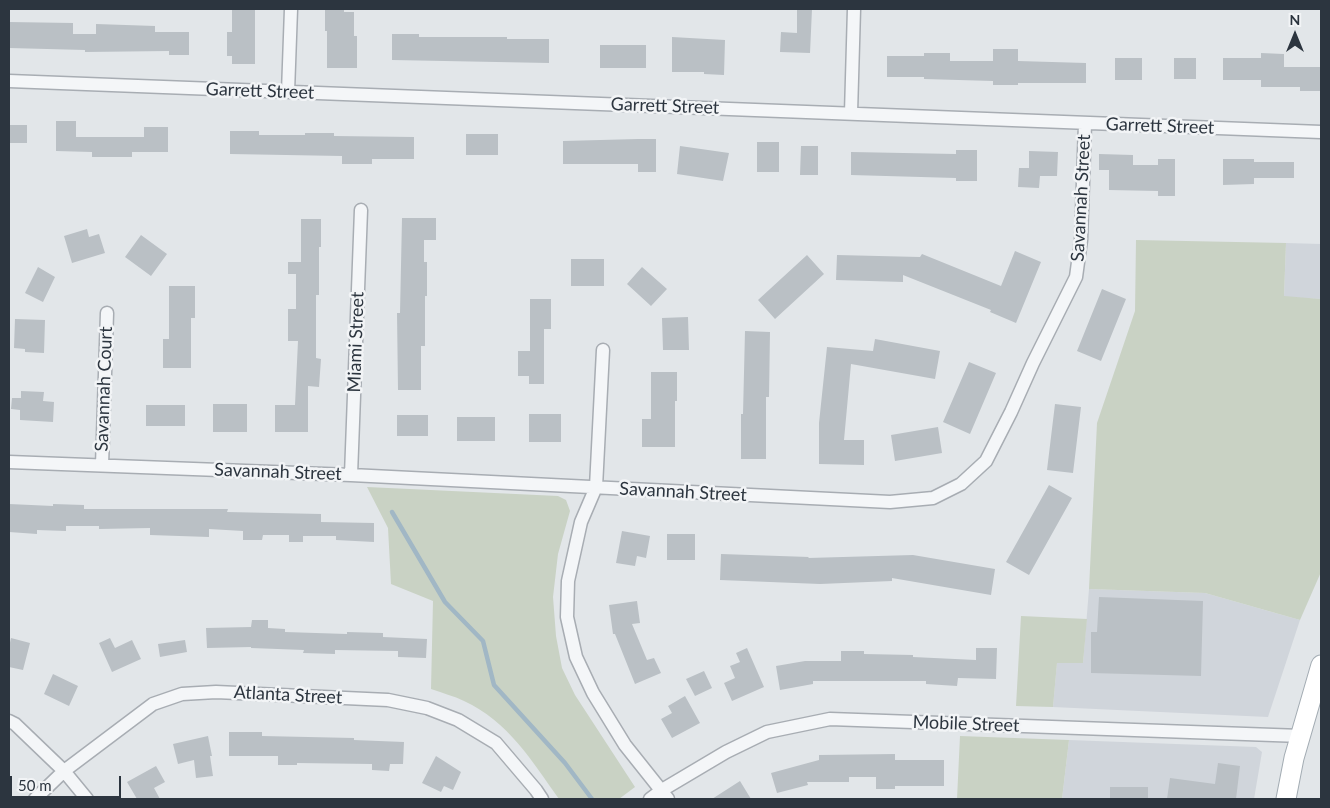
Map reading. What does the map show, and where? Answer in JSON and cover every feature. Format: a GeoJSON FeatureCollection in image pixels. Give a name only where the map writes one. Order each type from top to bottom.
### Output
{"type":"FeatureCollection","features":[{"type":"Feature","properties":{"kind":"main road"},"geometry":{"type":"LineString","coordinates":[[1286,799],[1294,758],[1321,665]]}},
{"type":"Feature","properties":{"kind":"street"},"geometry":{"type":"LineString","coordinates":[[288,92],[291,9]]}},
{"type":"Feature","properties":{"kind":"street"},"geometry":{"type":"LineString","coordinates":[[851,113],[854,9]]}},
{"type":"Feature","properties":{"kind":"street","name":"Garrett Street"},"geometry":{"type":"LineString","coordinates":[[9,81],[1321,132]]}},
{"type":"Feature","properties":{"kind":"street","name":"Savannah Street"},"geometry":{"type":"LineString","coordinates":[[9,462],[351,475],[890,502],[933,498],[961,484],[986,461],[1076,277],[1081,240],[1085,124]]}},
{"type":"Feature","properties":{"kind":"street","name":"Miami Street"},"geometry":{"type":"LineString","coordinates":[[351,475],[362,210]]}},
{"type":"Feature","properties":{"kind":"street","name":"Savannah Court"},"geometry":{"type":"LineString","coordinates":[[102,466],[107,313]]}},
{"type":"Feature","properties":{"kind":"street"},"geometry":{"type":"LineString","coordinates":[[603,350],[596,487],[581,522],[568,581],[567,617],[576,657],[593,694],[625,745],[665,795]]}},
{"type":"Feature","properties":{"kind":"street","name":"Atlanta Street"},"geometry":{"type":"LineString","coordinates":[[34,799],[64,771],[153,704],[182,694],[216,692],[388,700],[427,708],[458,720],[496,743],[542,799]]}},
{"type":"Feature","properties":{"kind":"street","name":"Mobile Street"},"geometry":{"type":"LineString","coordinates":[[650,799],[665,795],[726,752],[767,732],[830,719],[1301,736]]}},
{"type":"Feature","properties":{"kind":"street"},"geometry":{"type":"LineString","coordinates":[[9,721],[15,724],[64,771],[87,799]]}},
{"type":"Feature","properties":{"kind":"shaded area"},"geometry":{"type":"Polygon","coordinates":[[[1286,243],[1321,244],[1321,299],[1284,297],[1286,243]]]}},
{"type":"Feature","properties":{"kind":"shaded area"},"geometry":{"type":"Polygon","coordinates":[[[1089,589],[1205,593],[1300,620],[1268,717],[1053,707],[1057,662],[1083,663],[1089,589]]]}},
{"type":"Feature","properties":{"kind":"shaded area"},"geometry":{"type":"Polygon","coordinates":[[[1069,740],[1256,747],[1262,752],[1254,799],[1062,799],[1069,740]]]}},
{"type":"Feature","properties":{"kind":"green space"},"geometry":{"type":"Polygon","coordinates":[[[1136,240],[1286,243],[1284,296],[1321,299],[1321,572],[1300,620],[1205,593],[1089,589],[1097,423],[1135,311],[1136,240]]]}},
{"type":"Feature","properties":{"kind":"green space"},"geometry":{"type":"Polygon","coordinates":[[[367,487],[558,496],[566,500],[570,511],[558,554],[553,597],[556,636],[562,668],[575,695],[635,787],[619,799],[559,799],[518,743],[494,719],[464,701],[431,689],[433,601],[391,584],[388,528],[367,487]]]}},
{"type":"Feature","properties":{"kind":"green space"},"geometry":{"type":"Polygon","coordinates":[[[1021,616],[1087,619],[1083,663],[1057,663],[1053,707],[1016,706],[1021,616]]]}},
{"type":"Feature","properties":{"kind":"green space"},"geometry":{"type":"Polygon","coordinates":[[[960,736],[1069,740],[1062,799],[957,799],[960,736]]]}},
{"type":"Feature","properties":{"kind":"building"},"geometry":{"type":"Polygon","coordinates":[[[232,9],[255,9],[255,64],[232,64],[232,56],[227,56],[227,32],[232,32],[232,9]]]}},
{"type":"Feature","properties":{"kind":"building"},"geometry":{"type":"Polygon","coordinates":[[[325,9],[344,9],[344,12],[354,12],[354,36],[357,36],[357,68],[327,68],[325,9]]]}},
{"type":"Feature","properties":{"kind":"building"},"geometry":{"type":"Polygon","coordinates":[[[797,9],[812,9],[810,53],[780,52],[781,32],[797,33],[797,9]]]}},
{"type":"Feature","properties":{"kind":"building"},"geometry":{"type":"Polygon","coordinates":[[[9,22],[73,23],[73,34],[96,34],[96,24],[155,26],[155,32],[189,32],[189,55],[169,55],[169,51],[85,52],[85,50],[9,48],[9,22]]]}},
{"type":"Feature","properties":{"kind":"building"},"geometry":{"type":"Polygon","coordinates":[[[392,34],[419,34],[419,37],[549,39],[549,63],[392,60],[392,34]]]}},
{"type":"Feature","properties":{"kind":"building"},"geometry":{"type":"Polygon","coordinates":[[[672,37],[725,40],[724,75],[704,74],[704,72],[672,72],[672,37]]]}},
{"type":"Feature","properties":{"kind":"building"},"geometry":{"type":"Polygon","coordinates":[[[600,45],[646,45],[646,68],[600,68],[600,45]]]}},
{"type":"Feature","properties":{"kind":"building"},"geometry":{"type":"Polygon","coordinates":[[[993,49],[1018,49],[1018,61],[1086,63],[1086,83],[993,85],[993,81],[887,77],[887,56],[924,56],[924,53],[950,53],[950,61],[993,61],[993,49]]]}},
{"type":"Feature","properties":{"kind":"building"},"geometry":{"type":"Polygon","coordinates":[[[1261,53],[1284,54],[1284,67],[1320,67],[1320,91],[1300,91],[1300,87],[1261,87],[1261,80],[1223,80],[1223,58],[1261,58],[1261,53]]]}},
{"type":"Feature","properties":{"kind":"building"},"geometry":{"type":"Polygon","coordinates":[[[1115,58],[1142,58],[1142,80],[1115,80],[1115,58]]]}},
{"type":"Feature","properties":{"kind":"building"},"geometry":{"type":"Polygon","coordinates":[[[1174,58],[1196,58],[1196,79],[1174,79],[1174,58]]]}},
{"type":"Feature","properties":{"kind":"building"},"geometry":{"type":"Polygon","coordinates":[[[56,121],[76,121],[76,137],[144,137],[144,127],[168,127],[168,152],[132,152],[132,157],[92,157],[92,152],[56,151],[56,121]]]}},
{"type":"Feature","properties":{"kind":"building"},"geometry":{"type":"Polygon","coordinates":[[[9,125],[27,125],[27,143],[9,143],[9,125]]]}},
{"type":"Feature","properties":{"kind":"building"},"geometry":{"type":"Polygon","coordinates":[[[230,131],[259,131],[259,135],[334,133],[334,136],[414,137],[414,159],[372,159],[372,164],[342,164],[342,156],[230,154],[230,131]]]}},
{"type":"Feature","properties":{"kind":"building"},"geometry":{"type":"Polygon","coordinates":[[[466,134],[498,134],[498,155],[466,155],[466,134]]]}},
{"type":"Feature","properties":{"kind":"building"},"geometry":{"type":"Polygon","coordinates":[[[656,139],[656,172],[638,172],[638,164],[563,164],[563,141],[656,139]]]}},
{"type":"Feature","properties":{"kind":"building"},"geometry":{"type":"Polygon","coordinates":[[[757,142],[779,142],[779,172],[757,172],[757,142]]]}},
{"type":"Feature","properties":{"kind":"building"},"geometry":{"type":"Polygon","coordinates":[[[680,146],[729,153],[723,181],[677,174],[680,146]]]}},
{"type":"Feature","properties":{"kind":"building"},"geometry":{"type":"Polygon","coordinates":[[[801,146],[818,146],[818,175],[800,175],[801,146]]]}},
{"type":"Feature","properties":{"kind":"building"},"geometry":{"type":"Polygon","coordinates":[[[956,150],[977,150],[977,181],[956,181],[956,178],[851,175],[851,152],[956,154],[956,150]]]}},
{"type":"Feature","properties":{"kind":"building"},"geometry":{"type":"Polygon","coordinates":[[[1029,151],[1058,152],[1057,176],[1040,176],[1039,188],[1018,187],[1019,168],[1029,168],[1029,151]]]}},
{"type":"Feature","properties":{"kind":"building"},"geometry":{"type":"Polygon","coordinates":[[[1099,154],[1133,155],[1133,165],[1158,165],[1158,159],[1175,159],[1175,196],[1158,196],[1158,191],[1109,190],[1109,170],[1099,170],[1099,154]]]}},
{"type":"Feature","properties":{"kind":"building"},"geometry":{"type":"Polygon","coordinates":[[[1223,159],[1254,159],[1254,162],[1294,162],[1294,178],[1254,178],[1254,184],[1223,185],[1223,159]]]}},
{"type":"Feature","properties":{"kind":"building"},"geometry":{"type":"Polygon","coordinates":[[[402,218],[436,218],[436,240],[424,240],[424,262],[427,262],[427,296],[425,296],[425,346],[421,346],[421,390],[398,390],[397,313],[400,313],[402,218]]]}},
{"type":"Feature","properties":{"kind":"building"},"geometry":{"type":"Polygon","coordinates":[[[301,219],[321,219],[319,295],[316,295],[316,358],[321,359],[319,387],[308,386],[308,432],[275,432],[275,405],[295,405],[298,341],[288,341],[288,309],[296,309],[296,274],[288,274],[288,262],[301,262],[301,219]]]}},
{"type":"Feature","properties":{"kind":"building"},"geometry":{"type":"Polygon","coordinates":[[[87,229],[89,237],[99,234],[105,253],[72,263],[64,236],[87,229]]]}},
{"type":"Feature","properties":{"kind":"building"},"geometry":{"type":"Polygon","coordinates":[[[141,235],[167,254],[151,276],[125,257],[141,235]]]}},
{"type":"Feature","properties":{"kind":"building"},"geometry":{"type":"Polygon","coordinates":[[[1015,251],[1041,262],[1016,323],[990,312],[991,310],[903,275],[903,282],[836,280],[837,255],[920,257],[922,254],[1001,286],[1015,251]]]}},
{"type":"Feature","properties":{"kind":"building"},"geometry":{"type":"Polygon","coordinates":[[[807,255],[824,274],[775,319],[758,300],[807,255]]]}},
{"type":"Feature","properties":{"kind":"building"},"geometry":{"type":"Polygon","coordinates":[[[571,259],[604,259],[604,286],[571,286],[571,259]]]}},
{"type":"Feature","properties":{"kind":"building"},"geometry":{"type":"Polygon","coordinates":[[[38,267],[55,277],[43,302],[25,293],[38,267]]]}},
{"type":"Feature","properties":{"kind":"building"},"geometry":{"type":"Polygon","coordinates":[[[642,267],[667,289],[651,306],[627,284],[642,267]]]}},
{"type":"Feature","properties":{"kind":"building"},"geometry":{"type":"Polygon","coordinates":[[[169,286],[195,286],[195,318],[191,318],[191,368],[163,368],[163,339],[169,339],[169,286]]]}},
{"type":"Feature","properties":{"kind":"building"},"geometry":{"type":"Polygon","coordinates":[[[1102,289],[1126,299],[1101,361],[1077,351],[1102,289]]]}},
{"type":"Feature","properties":{"kind":"building"},"geometry":{"type":"Polygon","coordinates":[[[530,299],[551,299],[551,329],[544,329],[544,384],[529,384],[529,376],[518,376],[518,351],[530,351],[530,299]]]}},
{"type":"Feature","properties":{"kind":"building"},"geometry":{"type":"Polygon","coordinates":[[[688,317],[689,350],[663,350],[662,318],[688,317]]]}},
{"type":"Feature","properties":{"kind":"building"},"geometry":{"type":"Polygon","coordinates":[[[15,319],[45,320],[44,353],[25,352],[25,349],[14,348],[15,319]]]}},
{"type":"Feature","properties":{"kind":"building"},"geometry":{"type":"Polygon","coordinates":[[[745,331],[770,332],[769,397],[766,397],[766,459],[741,459],[745,331]]]}},
{"type":"Feature","properties":{"kind":"building"},"geometry":{"type":"Polygon","coordinates":[[[875,339],[940,351],[935,379],[851,364],[844,440],[864,440],[864,465],[819,464],[819,423],[827,347],[873,351],[875,339]]]}},
{"type":"Feature","properties":{"kind":"building"},"geometry":{"type":"Polygon","coordinates":[[[969,362],[996,373],[970,434],[943,422],[969,362]]]}},
{"type":"Feature","properties":{"kind":"building"},"geometry":{"type":"Polygon","coordinates":[[[651,372],[677,372],[675,447],[642,447],[642,419],[651,419],[651,372]]]}},
{"type":"Feature","properties":{"kind":"building"},"geometry":{"type":"Polygon","coordinates":[[[21,391],[44,392],[43,401],[54,402],[53,422],[20,420],[20,410],[11,409],[12,398],[21,398],[21,391]]]}},
{"type":"Feature","properties":{"kind":"building"},"geometry":{"type":"Polygon","coordinates":[[[213,404],[247,404],[247,432],[213,432],[213,404]]]}},
{"type":"Feature","properties":{"kind":"building"},"geometry":{"type":"Polygon","coordinates":[[[1055,404],[1081,407],[1073,473],[1047,470],[1055,404]]]}},
{"type":"Feature","properties":{"kind":"building"},"geometry":{"type":"Polygon","coordinates":[[[146,405],[185,405],[185,426],[146,426],[146,405]]]}},
{"type":"Feature","properties":{"kind":"building"},"geometry":{"type":"Polygon","coordinates":[[[529,414],[561,414],[561,442],[529,442],[529,414]]]}},
{"type":"Feature","properties":{"kind":"building"},"geometry":{"type":"Polygon","coordinates":[[[397,415],[428,415],[428,436],[397,436],[397,415]]]}},
{"type":"Feature","properties":{"kind":"building"},"geometry":{"type":"Polygon","coordinates":[[[457,417],[495,417],[495,441],[457,441],[457,417]]]}},
{"type":"Feature","properties":{"kind":"building"},"geometry":{"type":"Polygon","coordinates":[[[938,427],[942,453],[895,461],[891,435],[938,427]]]}},
{"type":"Feature","properties":{"kind":"building"},"geometry":{"type":"Polygon","coordinates":[[[1049,485],[1072,498],[1029,575],[1006,562],[1049,485]]]}},
{"type":"Feature","properties":{"kind":"building"},"geometry":{"type":"Polygon","coordinates":[[[9,504],[84,505],[84,509],[228,509],[227,512],[321,514],[321,522],[374,523],[374,542],[336,540],[336,536],[303,536],[303,542],[289,542],[289,535],[263,535],[262,540],[243,540],[243,531],[209,529],[209,537],[150,535],[150,528],[99,529],[99,526],[66,526],[66,531],[37,530],[37,534],[9,532],[9,504]]]}},
{"type":"Feature","properties":{"kind":"building"},"geometry":{"type":"Polygon","coordinates":[[[622,531],[650,536],[646,558],[637,556],[635,566],[616,563],[622,531]]]}},
{"type":"Feature","properties":{"kind":"building"},"geometry":{"type":"Polygon","coordinates":[[[667,534],[695,534],[695,560],[667,560],[667,534]]]}},
{"type":"Feature","properties":{"kind":"building"},"geometry":{"type":"Polygon","coordinates":[[[721,554],[808,558],[913,555],[995,569],[991,595],[892,578],[892,581],[820,584],[720,580],[721,554]]]}},
{"type":"Feature","properties":{"kind":"building"},"geometry":{"type":"Polygon","coordinates":[[[1099,597],[1203,601],[1201,676],[1091,673],[1091,632],[1097,632],[1099,597]]]}},
{"type":"Feature","properties":{"kind":"building"},"geometry":{"type":"Polygon","coordinates":[[[637,601],[640,623],[632,624],[647,660],[654,658],[661,673],[635,684],[615,634],[613,634],[609,605],[637,601]]]}},
{"type":"Feature","properties":{"kind":"building"},"geometry":{"type":"Polygon","coordinates":[[[252,620],[268,620],[268,628],[285,629],[285,632],[383,633],[383,637],[427,639],[426,658],[398,657],[398,651],[335,650],[335,654],[303,653],[304,650],[251,647],[207,648],[206,628],[251,627],[252,620]]]}},
{"type":"Feature","properties":{"kind":"building"},"geometry":{"type":"Polygon","coordinates":[[[11,638],[30,643],[23,670],[9,667],[11,638]]]}},
{"type":"Feature","properties":{"kind":"building"},"geometry":{"type":"Polygon","coordinates":[[[110,638],[115,648],[132,640],[141,659],[112,672],[99,643],[110,638]]]}},
{"type":"Feature","properties":{"kind":"building"},"geometry":{"type":"Polygon","coordinates":[[[185,640],[187,652],[160,657],[158,644],[185,640]]]}},
{"type":"Feature","properties":{"kind":"building"},"geometry":{"type":"Polygon","coordinates":[[[747,648],[764,687],[732,701],[724,683],[735,678],[730,666],[740,662],[736,653],[747,648]]]}},
{"type":"Feature","properties":{"kind":"building"},"geometry":{"type":"Polygon","coordinates":[[[976,648],[997,648],[996,679],[958,678],[957,686],[926,684],[926,681],[813,681],[813,684],[780,690],[776,666],[805,661],[841,661],[841,651],[864,651],[864,654],[913,655],[913,657],[976,660],[976,648]]]}},
{"type":"Feature","properties":{"kind":"building"},"geometry":{"type":"Polygon","coordinates":[[[704,671],[712,688],[695,696],[686,679],[704,671]]]}},
{"type":"Feature","properties":{"kind":"building"},"geometry":{"type":"Polygon","coordinates":[[[53,674],[78,686],[69,706],[44,694],[53,674]]]}},
{"type":"Feature","properties":{"kind":"building"},"geometry":{"type":"Polygon","coordinates":[[[685,696],[700,723],[672,738],[661,719],[672,713],[668,706],[685,696]]]}},
{"type":"Feature","properties":{"kind":"building"},"geometry":{"type":"Polygon","coordinates":[[[229,732],[262,732],[262,736],[354,738],[354,740],[404,742],[403,764],[390,764],[389,771],[372,770],[372,764],[297,763],[297,765],[278,765],[278,756],[229,756],[229,732]]]}},
{"type":"Feature","properties":{"kind":"building"},"geometry":{"type":"Polygon","coordinates":[[[208,736],[213,776],[196,778],[194,760],[178,764],[173,744],[208,736]]]}},
{"type":"Feature","properties":{"kind":"building"},"geometry":{"type":"Polygon","coordinates":[[[895,754],[895,760],[944,760],[944,786],[895,786],[895,789],[876,789],[876,777],[849,777],[849,782],[807,782],[808,785],[777,793],[771,773],[819,760],[819,755],[895,754]]]}},
{"type":"Feature","properties":{"kind":"building"},"geometry":{"type":"Polygon","coordinates":[[[436,756],[461,772],[453,790],[444,786],[441,792],[422,783],[436,756]]]}},
{"type":"Feature","properties":{"kind":"building"},"geometry":{"type":"Polygon","coordinates":[[[1218,763],[1240,766],[1236,799],[1167,799],[1170,778],[1215,784],[1218,763]]]}},
{"type":"Feature","properties":{"kind":"building"},"geometry":{"type":"Polygon","coordinates":[[[156,766],[165,782],[154,788],[160,799],[137,799],[127,782],[156,766]]]}},
{"type":"Feature","properties":{"kind":"building"},"geometry":{"type":"Polygon","coordinates":[[[740,781],[751,799],[712,799],[740,781]]]}},
{"type":"Feature","properties":{"kind":"building"},"geometry":{"type":"Polygon","coordinates":[[[1110,787],[1148,787],[1148,799],[1110,799],[1110,787]]]}},
{"type":"Feature","properties":{"kind":"waterway"},"geometry":{"type":"LineString","coordinates":[[392,512],[445,602],[483,641],[494,685],[565,763],[592,799]]}}]}
